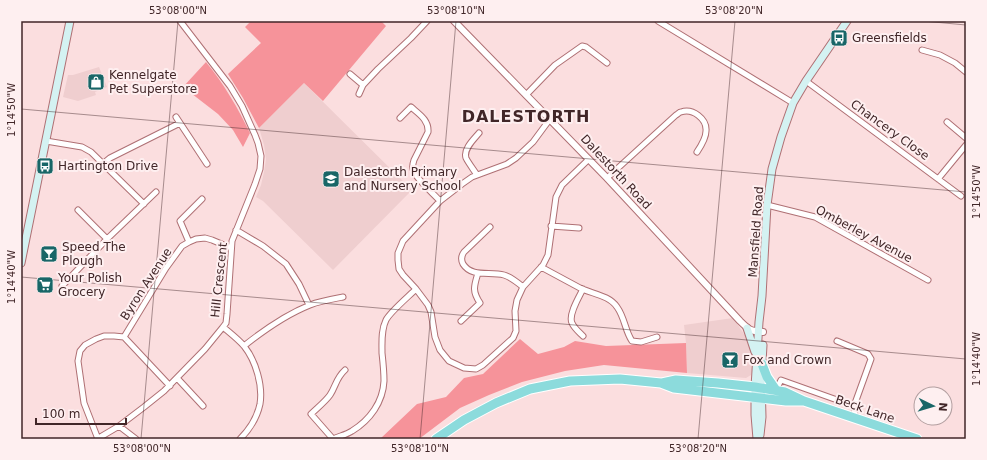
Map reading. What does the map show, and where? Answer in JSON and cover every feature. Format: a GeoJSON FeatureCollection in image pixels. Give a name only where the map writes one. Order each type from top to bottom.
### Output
{"type":"FeatureCollection","features":[{"type":"Feature","properties":{"kind":"highway"},"geometry":{"type":"LineString","coordinates":[[760,361],[767,377],[776,390]]}},
{"type":"Feature","properties":{"kind":"highway"},"geometry":{"type":"LineString","coordinates":[[436,439],[464,420],[496,403],[530,389],[570,381],[620,379],[661,383]]}},
{"type":"Feature","properties":{"kind":"highway","name":"Beck Lane"},"geometry":{"type":"LineString","coordinates":[[661,383],[676,380],[758,387],[786,392],[804,401],[917,439]]}},
{"type":"Feature","properties":{"kind":"highway","name":"Beck Lane"},"geometry":{"type":"LineString","coordinates":[[661,383],[674,388],[786,401],[804,401]]}},
{"type":"Feature","properties":{"kind":"main road"},"geometry":{"type":"LineString","coordinates":[[21,263],[70,21]]}},
{"type":"Feature","properties":{"kind":"main road","name":"Mansfield Road"},"geometry":{"type":"LineString","coordinates":[[758,439],[762,417],[758,397],[761,332],[759,322],[762,296],[767,205],[772,169],[793,103],[806,81],[847,21]]}},
{"type":"Feature","properties":{"kind":"main road"},"geometry":{"type":"LineString","coordinates":[[747,328],[760,361]]}},
{"type":"Feature","properties":{"kind":"street","name":"Hill Crescent"},"geometry":{"type":"LineString","coordinates":[[97,439],[118,426],[170,386],[206,349],[226,323],[232,241],[260,169],[261,156],[258,143],[242,106],[230,86],[180,21]]}},
{"type":"Feature","properties":{"kind":"street"},"geometry":{"type":"LineString","coordinates":[[359,94],[362,85],[427,21]]}},
{"type":"Feature","properties":{"kind":"street","name":"Dalestorth Road"},"geometry":{"type":"LineString","coordinates":[[454,21],[589,159],[747,328],[753,331],[761,332]]}},
{"type":"Feature","properties":{"kind":"street"},"geometry":{"type":"LineString","coordinates":[[658,21],[793,103]]}},
{"type":"Feature","properties":{"kind":"street"},"geometry":{"type":"LineString","coordinates":[[526,95],[555,65],[582,46],[586,47],[607,63]]}},
{"type":"Feature","properties":{"kind":"street"},"geometry":{"type":"LineString","coordinates":[[922,50],[940,55],[955,63],[966,72]]}},
{"type":"Feature","properties":{"kind":"street"},"geometry":{"type":"LineString","coordinates":[[350,74],[362,85]]}},
{"type":"Feature","properties":{"kind":"street","name":"Chancery Close"},"geometry":{"type":"LineString","coordinates":[[806,81],[961,196]]}},
{"type":"Feature","properties":{"kind":"street"},"geometry":{"type":"LineString","coordinates":[[400,118],[411,107],[428,123],[428,132],[412,164],[414,172],[418,178],[440,201]]}},
{"type":"Feature","properties":{"kind":"street"},"geometry":{"type":"LineString","coordinates":[[607,178],[682,111],[697,114],[705,123],[706,135],[697,152]]}},
{"type":"Feature","properties":{"kind":"street"},"geometry":{"type":"LineString","coordinates":[[176,116],[207,164]]}},
{"type":"Feature","properties":{"kind":"street"},"geometry":{"type":"LineString","coordinates":[[550,119],[533,142],[516,158],[507,164],[472,177],[462,184],[440,201],[403,241],[398,253],[399,269],[428,305],[431,312],[435,337],[440,350],[448,361],[464,368],[476,369],[483,365],[513,338],[516,331],[515,311],[517,300],[523,287],[542,267],[548,255],[556,197],[562,185],[589,159]]}},
{"type":"Feature","properties":{"kind":"street"},"geometry":{"type":"LineString","coordinates":[[946,122],[966,138]]}},
{"type":"Feature","properties":{"kind":"street"},"geometry":{"type":"LineString","coordinates":[[104,163],[110,158],[180,123]]}},
{"type":"Feature","properties":{"kind":"street"},"geometry":{"type":"LineString","coordinates":[[478,175],[467,159],[466,155],[468,148],[479,133]]}},
{"type":"Feature","properties":{"kind":"street"},"geometry":{"type":"LineString","coordinates":[[46,141],[82,147],[91,152],[104,163],[144,204]]}},
{"type":"Feature","properties":{"kind":"street"},"geometry":{"type":"LineString","coordinates":[[938,179],[966,145]]}},
{"type":"Feature","properties":{"kind":"street"},"geometry":{"type":"LineString","coordinates":[[62,286],[107,239],[156,192]]}},
{"type":"Feature","properties":{"kind":"street"},"geometry":{"type":"LineString","coordinates":[[202,199],[180,221],[189,242],[196,239],[205,238],[231,248]]}},
{"type":"Feature","properties":{"kind":"street","name":"Omberley Avenue"},"geometry":{"type":"LineString","coordinates":[[767,205],[816,216],[928,280]]}},
{"type":"Feature","properties":{"kind":"street"},"geometry":{"type":"LineString","coordinates":[[78,210],[107,239]]}},
{"type":"Feature","properties":{"kind":"street"},"geometry":{"type":"LineString","coordinates":[[551,226],[579,228]]}},
{"type":"Feature","properties":{"kind":"street"},"geometry":{"type":"LineString","coordinates":[[490,227],[462,255],[462,262],[465,267],[478,274],[504,275],[523,287]]}},
{"type":"Feature","properties":{"kind":"street"},"geometry":{"type":"LineString","coordinates":[[236,230],[263,246],[286,264],[299,284],[309,305]]}},
{"type":"Feature","properties":{"kind":"street","name":"Byron Avenue"},"geometry":{"type":"LineString","coordinates":[[124,337],[166,268],[182,246],[189,242]]}},
{"type":"Feature","properties":{"kind":"street"},"geometry":{"type":"LineString","coordinates":[[542,267],[582,289],[609,299],[617,306],[628,336],[632,341],[642,342],[658,337]]}},
{"type":"Feature","properties":{"kind":"street"},"geometry":{"type":"LineString","coordinates":[[461,321],[480,303],[475,295],[474,289],[478,274]]}},
{"type":"Feature","properties":{"kind":"street"},"geometry":{"type":"LineString","coordinates":[[345,370],[336,380],[331,394],[311,414],[333,439],[351,431],[365,422],[380,400],[384,380],[382,346],[384,326],[388,316],[416,289]]}},
{"type":"Feature","properties":{"kind":"street"},"geometry":{"type":"LineString","coordinates":[[582,289],[574,308],[571,321],[583,336]]}},
{"type":"Feature","properties":{"kind":"street"},"geometry":{"type":"LineString","coordinates":[[244,346],[269,326],[309,305],[343,297]]}},
{"type":"Feature","properties":{"kind":"street"},"geometry":{"type":"LineString","coordinates":[[223,327],[244,346],[255,364],[260,385],[260,404],[254,420],[240,439]]}},
{"type":"Feature","properties":{"kind":"street"},"geometry":{"type":"LineString","coordinates":[[97,439],[84,403],[78,361],[80,351],[85,345],[104,336],[124,337],[170,386]]}},
{"type":"Feature","properties":{"kind":"street"},"geometry":{"type":"LineString","coordinates":[[836,341],[868,354],[871,359],[854,406],[855,418]]}},
{"type":"Feature","properties":{"kind":"street"},"geometry":{"type":"LineString","coordinates":[[177,378],[203,406]]}},
{"type":"Feature","properties":{"kind":"street"},"geometry":{"type":"LineString","coordinates":[[776,390],[781,380],[854,406]]}},
{"type":"Feature","properties":{"kind":"street"},"geometry":{"type":"LineString","coordinates":[[118,426],[136,439]]}},
{"type":"Feature","properties":{"kind":"shaded area"},"geometry":{"type":"Polygon","coordinates":[[[251,21],[381,21],[386,26],[323,101],[304,83],[259,128],[228,74],[261,43],[245,27],[251,21]]]}},
{"type":"Feature","properties":{"kind":"shaded area"},"geometry":{"type":"Polygon","coordinates":[[[206,62],[230,96],[250,133],[243,147],[233,130],[218,114],[183,87],[206,62]]]}},
{"type":"Feature","properties":{"kind":"shaded area"},"geometry":{"type":"Polygon","coordinates":[[[99,67],[107,87],[95,92],[96,95],[78,101],[63,97],[68,75],[73,75],[99,67]]]}},
{"type":"Feature","properties":{"kind":"shaded area","name":"Dalestorth Primary and Nursery School"},"geometry":{"type":"Polygon","coordinates":[[[304,83],[412,190],[333,270],[263,201],[256,197],[261,185],[266,159],[259,128],[304,83]]]}},
{"type":"Feature","properties":{"kind":"shaded area"},"geometry":{"type":"Polygon","coordinates":[[[733,318],[751,344],[754,355],[751,375],[746,378],[687,373],[684,325],[733,318]]]}},
{"type":"Feature","properties":{"kind":"shaded area"},"geometry":{"type":"Polygon","coordinates":[[[520,339],[538,354],[564,347],[575,341],[606,346],[686,343],[687,373],[604,365],[565,371],[522,382],[460,408],[419,439],[380,439],[417,404],[446,397],[464,378],[483,374],[520,339]]]}},
{"type":"Feature","properties":{"kind":"place","name":"Greensfields"},"geometry":{"type":"Point","coordinates":[839,38]}},
{"type":"Feature","properties":{"kind":"place","name":"Kennelgate Pet Superstore"},"geometry":{"type":"Point","coordinates":[96,82]}},
{"type":"Feature","properties":{"kind":"place","name":"Hartington Drive"},"geometry":{"type":"Point","coordinates":[45,166]}},
{"type":"Feature","properties":{"kind":"place","name":"Dalestorth Primary and Nursery School"},"geometry":{"type":"Point","coordinates":[331,179]}},
{"type":"Feature","properties":{"kind":"place","name":"Speed The Plough"},"geometry":{"type":"Point","coordinates":[49,254]}},
{"type":"Feature","properties":{"kind":"place","name":"Your Polish Grocery"},"geometry":{"type":"Point","coordinates":[45,285]}},
{"type":"Feature","properties":{"kind":"place","name":"Fox and Crown"},"geometry":{"type":"Point","coordinates":[730,360]}},
{"type":"Feature","properties":{"kind":"district","name":"DALESTORTH"},"geometry":{"type":"Point","coordinates":[526,116]}}]}
